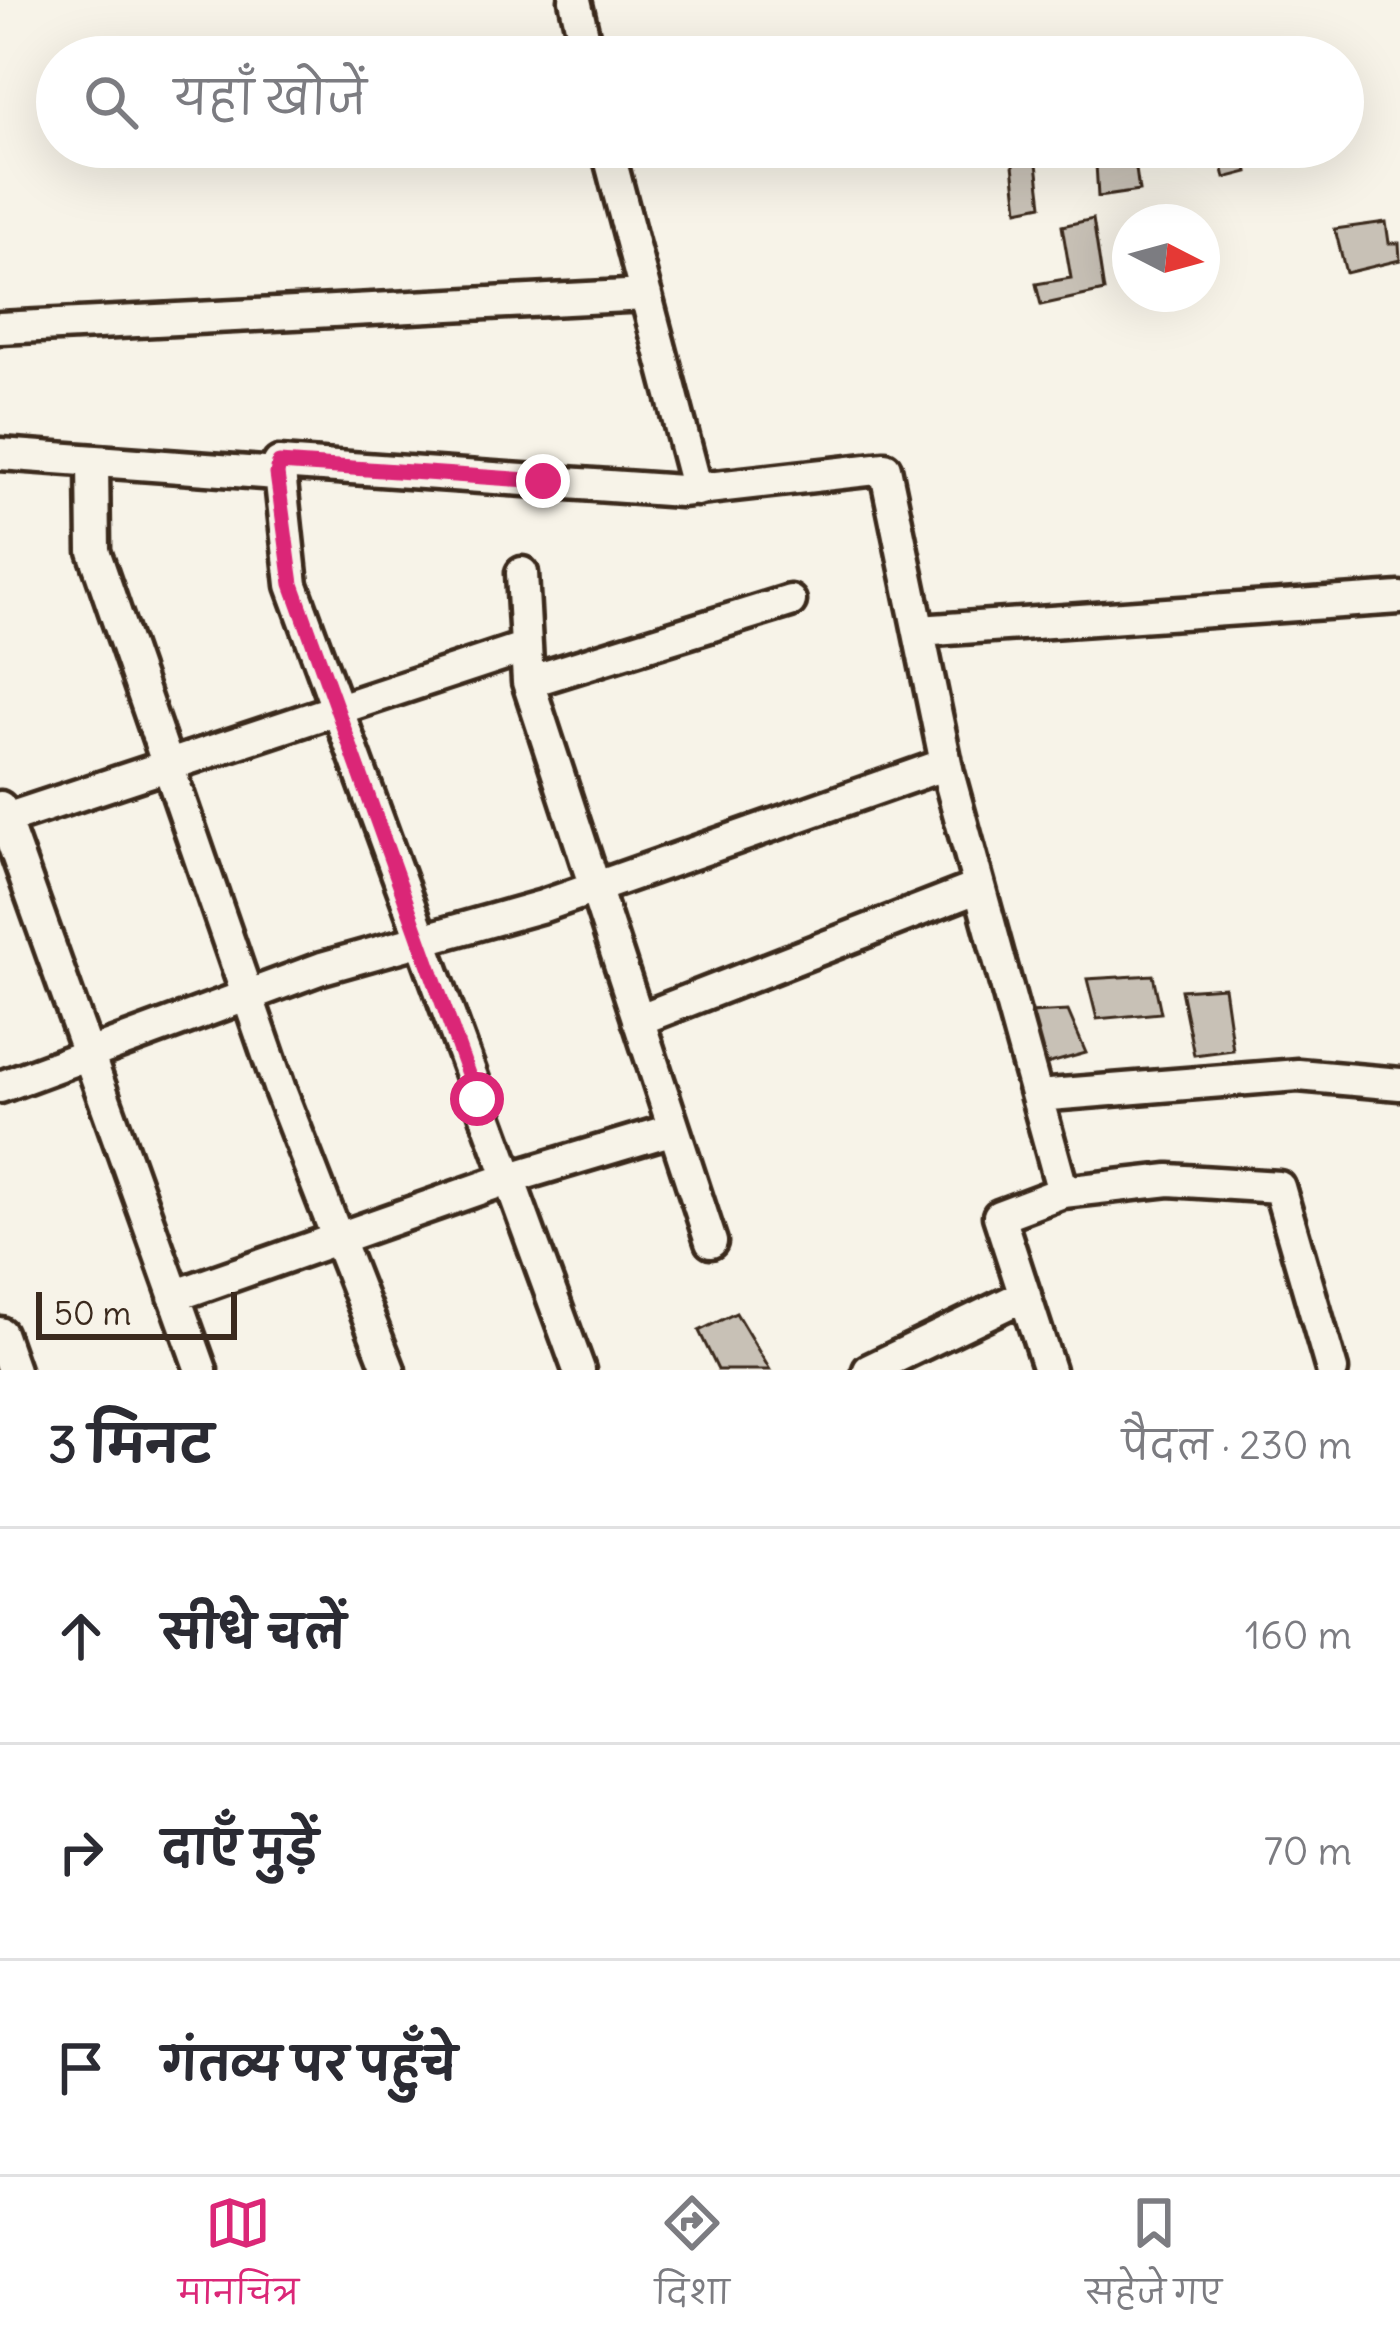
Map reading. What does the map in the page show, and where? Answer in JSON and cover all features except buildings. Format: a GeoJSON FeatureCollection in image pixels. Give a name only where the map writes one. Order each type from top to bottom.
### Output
{"type":"FeatureCollection","features":[{"type":"Feature","properties":{"kind":"street"},"geometry":{"type":"LineString","coordinates":[[575,0],[583,36]]}},
{"type":"Feature","properties":{"kind":"street"},"geometry":{"type":"LineString","coordinates":[[612,168],[697,490]]}},
{"type":"Feature","properties":{"kind":"street"},"geometry":{"type":"LineString","coordinates":[[0,328],[646,296]]}},
{"type":"Feature","properties":{"kind":"street"},"geometry":{"type":"LineString","coordinates":[[0,454],[277,474]]}},
{"type":"Feature","properties":{"kind":"street"},"geometry":{"type":"LineString","coordinates":[[93,461],[94,551],[247,995],[389,1370]]}},
{"type":"Feature","properties":{"kind":"street"},"geometry":{"type":"LineString","coordinates":[[579,1370],[418,941],[292,584],[279,463],[697,490],[885,468],[946,764],[1063,1192]]}},
{"type":"Feature","properties":{"kind":"street"},"geometry":{"type":"LineString","coordinates":[[522,573],[528,682],[711,1242]]}},
{"type":"Feature","properties":{"kind":"street"},"geometry":{"type":"LineString","coordinates":[[919,631],[1400,598]]}},
{"type":"Feature","properties":{"kind":"street"},"geometry":{"type":"LineString","coordinates":[[528,682],[790,601]]}},
{"type":"Feature","properties":{"kind":"street"},"geometry":{"type":"LineString","coordinates":[[201,1370],[2,816],[526,647]]}},
{"type":"Feature","properties":{"kind":"street"},"geometry":{"type":"LineString","coordinates":[[0,1087],[247,995],[594,889],[946,764]]}},
{"type":"Feature","properties":{"kind":"street"},"geometry":{"type":"LineString","coordinates":[[638,1021],[980,887]]}},
{"type":"Feature","properties":{"kind":"street"},"geometry":{"type":"LineString","coordinates":[[1037,1096],[1298,1075],[1400,1084]]}},
{"type":"Feature","properties":{"kind":"street"},"geometry":{"type":"LineString","coordinates":[[174,1295],[507,1179],[674,1129]]}},
{"type":"Feature","properties":{"kind":"street"},"geometry":{"type":"LineString","coordinates":[[1049,1370],[999,1216],[1063,1192],[1169,1180],[1279,1187],[1332,1370]]}},
{"type":"Feature","properties":{"kind":"street"},"geometry":{"type":"LineString","coordinates":[[869,1370],[1025,1295]]}},
{"type":"Feature","properties":{"kind":"route"},"geometry":{"type":"LineString","coordinates":[[477,1099],[292,584],[277,474],[279,463],[543,481]]}}]}
